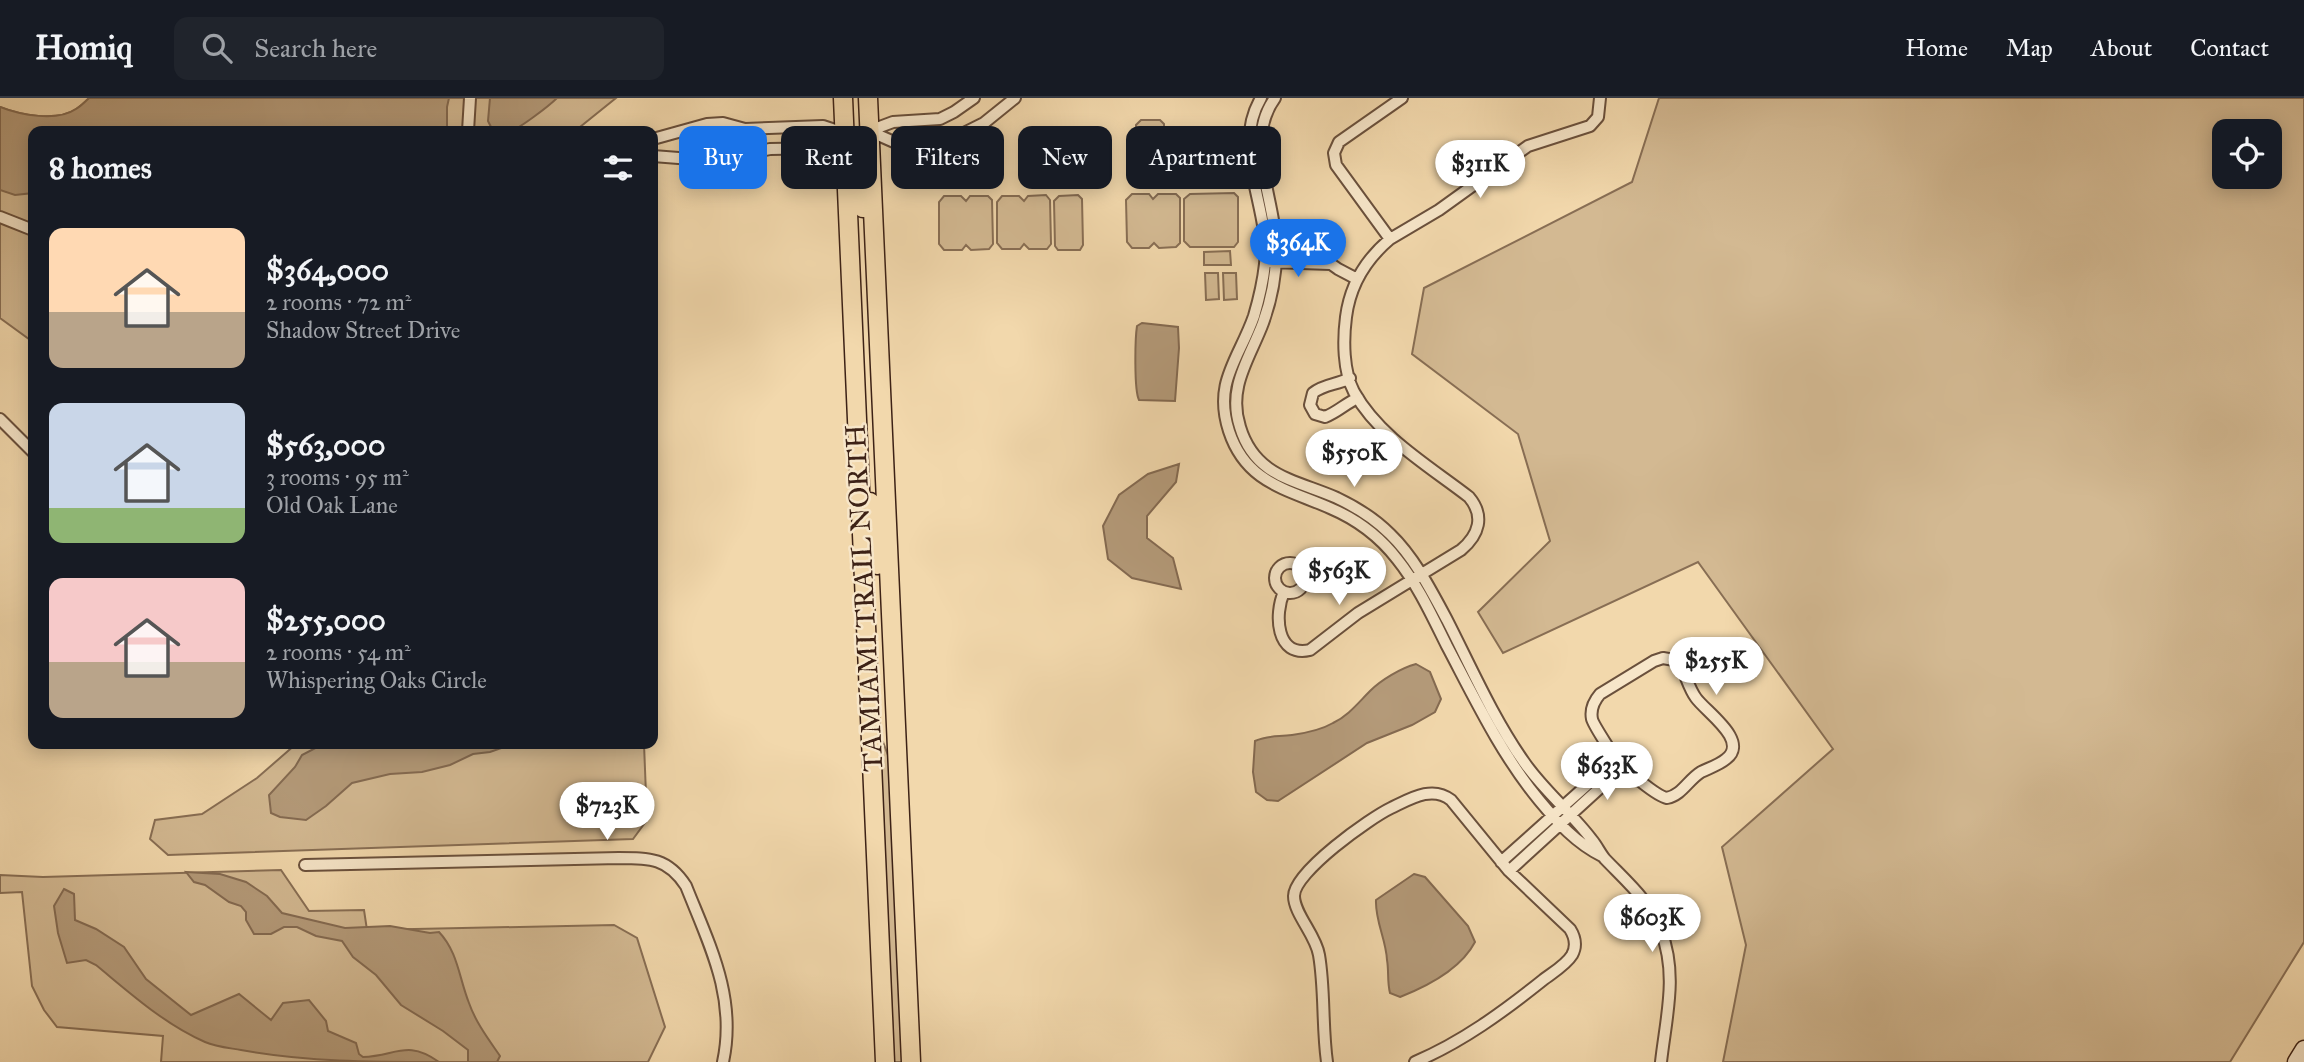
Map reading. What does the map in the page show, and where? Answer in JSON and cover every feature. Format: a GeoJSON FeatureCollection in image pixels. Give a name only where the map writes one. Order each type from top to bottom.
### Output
{"type":"FeatureCollection","features":[{"type":"Feature","properties":{"kind":"main road","name":"TAMIAMI TRAIL NORTH"},"geometry":{"type":"LineString","coordinates":[[843,98],[844,126]]}},
{"type":"Feature","properties":{"kind":"main road"},"geometry":{"type":"LineString","coordinates":[[856,98],[859,117],[865,126]]}},
{"type":"Feature","properties":{"kind":"main road","name":"TAMIAMI TRAIL NORTH"},"geometry":{"type":"LineString","coordinates":[[868,98],[869,126]]}},
{"type":"Feature","properties":{"kind":"main road","name":"TAMIAMI TRAIL NORTH"},"geometry":{"type":"LineString","coordinates":[[847,189],[885,1062]]}},
{"type":"Feature","properties":{"kind":"main road"},"geometry":{"type":"LineString","coordinates":[[859,189],[876,274]]}},
{"type":"Feature","properties":{"kind":"main road","name":"TAMIAMI TRAIL NORTH"},"geometry":{"type":"LineString","coordinates":[[872,189],[911,1062]]}},
{"type":"Feature","properties":{"kind":"main road"},"geometry":{"type":"LineString","coordinates":[[858,440],[874,526],[878,575],[883,586],[890,590]]}},
{"type":"Feature","properties":{"kind":"main road"},"geometry":{"type":"LineString","coordinates":[[865,593],[874,597],[878,608],[882,690],[896,745]]}},
{"type":"Feature","properties":{"kind":"street"},"geometry":{"type":"LineString","coordinates":[[468,126],[470,98]]}},
{"type":"Feature","properties":{"kind":"street"},"geometry":{"type":"LineString","coordinates":[[877,128],[894,122],[940,119],[974,98]]}},
{"type":"Feature","properties":{"kind":"street"},"geometry":{"type":"LineString","coordinates":[[877,135],[894,142],[958,136],[984,123],[1015,98]]}},
{"type":"Feature","properties":{"kind":"street"},"geometry":{"type":"LineString","coordinates":[[1390,239],[1336,165],[1334,153],[1339,142],[1402,98]]}},
{"type":"Feature","properties":{"kind":"street"},"geometry":{"type":"LineString","coordinates":[[1283,592],[1279,607],[1280,636],[1286,645],[1303,652],[1358,613],[1469,543],[1478,529],[1478,511],[1469,497],[1377,423],[1353,390],[1345,354],[1349,301],[1357,278],[1374,254],[1390,239],[1439,209],[1528,146],[1590,126],[1598,117],[1600,98]]}},
{"type":"Feature","properties":{"kind":"street"},"geometry":{"type":"LineString","coordinates":[[1266,99],[1261,152],[1272,204],[1271,297],[1237,384],[1240,427],[1262,464],[1275,474],[1339,499],[1370,518],[1406,551],[1423,599],[1503,750],[1556,820],[1583,846],[1602,856]]}},
{"type":"Feature","properties":{"kind":"street"},"geometry":{"type":"LineString","coordinates":[[658,138],[707,124],[745,129],[781,128]]}},
{"type":"Feature","properties":{"kind":"street"},"geometry":{"type":"LineString","coordinates":[[658,156],[723,159],[781,149]]}},
{"type":"Feature","properties":{"kind":"street"},"geometry":{"type":"LineString","coordinates":[[0,217],[28,228]]}},
{"type":"Feature","properties":{"kind":"street"},"geometry":{"type":"LineString","coordinates":[[1271,247],[1314,252],[1357,278]]}},
{"type":"Feature","properties":{"kind":"street"},"geometry":{"type":"LineString","coordinates":[[1271,262],[1331,264]]}},
{"type":"Feature","properties":{"kind":"street"},"geometry":{"type":"LineString","coordinates":[[1350,378],[1336,385],[1322,386],[1313,393],[1311,405],[1315,414],[1325,417],[1358,398]]}},
{"type":"Feature","properties":{"kind":"street"},"geometry":{"type":"LineString","coordinates":[[0,419],[28,447]]}},
{"type":"Feature","properties":{"kind":"street"},"geometry":{"type":"LineString","coordinates":[[1416,578],[1524,762],[1592,840],[1602,856],[1646,902],[1657,922],[1666,945],[1672,978],[1661,1062]]}},
{"type":"Feature","properties":{"kind":"street"},"geometry":{"type":"LineString","coordinates":[[1664,658],[1674,660],[1682,667],[1696,698],[1727,730],[1732,740],[1732,751],[1726,760],[1694,777],[1679,793],[1667,798],[1653,792],[1620,763],[1593,723],[1591,711],[1594,701],[1600,694],[1654,661],[1664,658]]}},
{"type":"Feature","properties":{"kind":"street"},"geometry":{"type":"LineString","coordinates":[[1505,867],[1620,763]]}},
{"type":"Feature","properties":{"kind":"street"},"geometry":{"type":"LineString","coordinates":[[1327,1062],[1319,951],[1295,903],[1295,888],[1299,880],[1363,825],[1389,809],[1428,793],[1442,795],[1451,800],[1505,867],[1570,929],[1575,940],[1572,956],[1532,989],[1456,1043],[1415,1062]]}},
{"type":"Feature","properties":{"kind":"street"},"geometry":{"type":"LineString","coordinates":[[305,865],[619,858],[665,863],[677,873],[686,886],[721,974],[726,1021],[723,1062]]}},
{"type":"Feature","properties":{"kind":"street"},"geometry":{"type":"LineString","coordinates":[[2296,1062],[2304,1049]]}},
{"type":"Feature","properties":{"kind":"shaded area"},"geometry":{"type":"Polygon","coordinates":[[[89,98],[616,98],[581,126],[28,126],[28,338],[0,318],[0,107],[28,115],[49,116],[68,113],[89,98]]]}},
{"type":"Feature","properties":{"kind":"shaded area"},"geometry":{"type":"Polygon","coordinates":[[[89,98],[449,98],[447,126],[28,126],[28,194],[15,195],[0,190],[0,107],[28,115],[49,116],[68,113],[89,98]]]}},
{"type":"Feature","properties":{"kind":"shaded area"},"geometry":{"type":"Polygon","coordinates":[[[490,98],[557,98],[520,126],[490,126],[488,121],[490,98]]]}},
{"type":"Feature","properties":{"kind":"shaded area"},"geometry":{"type":"Polygon","coordinates":[[[1659,98],[2304,98],[2304,942],[2230,1062],[1723,1062],[1746,945],[1722,847],[1833,749],[1698,562],[1503,653],[1478,612],[1550,541],[1518,434],[1412,354],[1424,288],[1632,182],[1659,98]]]}},
{"type":"Feature","properties":{"kind":"shaded area"},"geometry":{"type":"Polygon","coordinates":[[[1141,120],[1160,120],[1164,126],[1136,126],[1141,120]]]}},
{"type":"Feature","properties":{"kind":"shaded area"},"geometry":{"type":"Polygon","coordinates":[[[1234,193],[1238,197],[1238,242],[1234,247],[1190,247],[1184,241],[1184,199],[1190,194],[1234,193]]]}},
{"type":"Feature","properties":{"kind":"shaded area"},"geometry":{"type":"Polygon","coordinates":[[[1132,194],[1149,194],[1153,199],[1158,194],[1176,194],[1180,198],[1180,243],[1176,247],[1159,248],[1154,243],[1149,248],[1132,248],[1127,242],[1126,200],[1132,194]]]}},
{"type":"Feature","properties":{"kind":"shaded area"},"geometry":{"type":"Polygon","coordinates":[[[1046,195],[1050,200],[1051,244],[1047,249],[1029,249],[1024,244],[1020,249],[1002,249],[997,243],[997,202],[1002,196],[1019,196],[1024,201],[1028,196],[1046,195]]]}},
{"type":"Feature","properties":{"kind":"shaded area"},"geometry":{"type":"Polygon","coordinates":[[[1078,195],[1082,199],[1083,245],[1080,250],[1058,250],[1055,246],[1054,201],[1059,196],[1078,195]]]}},
{"type":"Feature","properties":{"kind":"shaded area"},"geometry":{"type":"Polygon","coordinates":[[[944,196],[961,196],[966,201],[970,196],[988,196],[992,200],[993,244],[989,249],[971,250],[966,245],[962,250],[944,250],[939,244],[939,202],[944,196]]]}},
{"type":"Feature","properties":{"kind":"shaded area"},"geometry":{"type":"Polygon","coordinates":[[[1230,251],[1231,265],[1204,265],[1204,252],[1230,251]]]}},
{"type":"Feature","properties":{"kind":"shaded area"},"geometry":{"type":"Polygon","coordinates":[[[1205,273],[1218,273],[1219,299],[1206,300],[1205,273]]]}},
{"type":"Feature","properties":{"kind":"shaded area"},"geometry":{"type":"Polygon","coordinates":[[[1223,273],[1236,273],[1237,299],[1224,300],[1223,273]]]}},
{"type":"Feature","properties":{"kind":"shaded area"},"geometry":{"type":"Polygon","coordinates":[[[1142,323],[1178,327],[1175,401],[1139,400],[1136,342],[1137,326],[1142,323]]]}},
{"type":"Feature","properties":{"kind":"shaded area"},"geometry":{"type":"Polygon","coordinates":[[[1179,464],[1176,482],[1147,516],[1147,538],[1173,558],[1181,589],[1132,578],[1108,559],[1103,526],[1119,495],[1148,474],[1179,464]]]}},
{"type":"Feature","properties":{"kind":"shaded area"},"geometry":{"type":"Polygon","coordinates":[[[1416,664],[1430,672],[1441,699],[1435,712],[1412,725],[1367,743],[1278,801],[1267,800],[1256,792],[1253,772],[1255,741],[1308,732],[1328,725],[1348,713],[1385,679],[1416,664]]]}},
{"type":"Feature","properties":{"kind":"shaded area"},"geometry":{"type":"Polygon","coordinates":[[[880,742],[883,742],[889,758],[903,1062],[894,1062],[880,742]]]}},
{"type":"Feature","properties":{"kind":"shaded area"},"geometry":{"type":"Polygon","coordinates":[[[290,749],[644,749],[647,820],[633,839],[168,855],[150,839],[155,820],[202,814],[257,778],[290,749]]]}},
{"type":"Feature","properties":{"kind":"shaded area"},"geometry":{"type":"Polygon","coordinates":[[[313,749],[499,749],[473,754],[450,765],[422,772],[390,774],[352,783],[306,820],[280,817],[271,813],[269,795],[295,767],[302,755],[313,749]]]}},
{"type":"Feature","properties":{"kind":"shaded area"},"geometry":{"type":"Polygon","coordinates":[[[281,870],[309,911],[364,910],[367,930],[614,925],[637,938],[665,1027],[648,1062],[161,1062],[163,1036],[57,1027],[44,1010],[32,986],[22,892],[0,893],[0,875],[43,877],[281,870]]]}},
{"type":"Feature","properties":{"kind":"shaded area"},"geometry":{"type":"Polygon","coordinates":[[[186,872],[220,874],[246,882],[267,896],[282,913],[345,928],[390,926],[439,932],[454,957],[475,1017],[500,1056],[497,1062],[468,1062],[468,1050],[401,1005],[376,975],[353,957],[342,941],[316,936],[297,927],[284,927],[271,934],[254,934],[241,906],[229,902],[205,885],[194,882],[186,872]]]}},
{"type":"Feature","properties":{"kind":"shaded area"},"geometry":{"type":"Polygon","coordinates":[[[1414,874],[1425,877],[1468,926],[1475,942],[1469,952],[1452,968],[1422,988],[1400,997],[1390,993],[1386,952],[1376,900],[1414,874]]]}},
{"type":"Feature","properties":{"kind":"shaded area"},"geometry":{"type":"Polygon","coordinates":[[[64,889],[74,894],[75,920],[96,929],[124,947],[146,979],[191,1015],[239,994],[271,1020],[283,1003],[309,1000],[326,1021],[328,1031],[356,1043],[359,1054],[363,1057],[410,1050],[428,1055],[439,1062],[315,1059],[266,1054],[205,1042],[161,1017],[96,965],[86,960],[67,963],[58,933],[54,906],[64,889]]]}}]}
